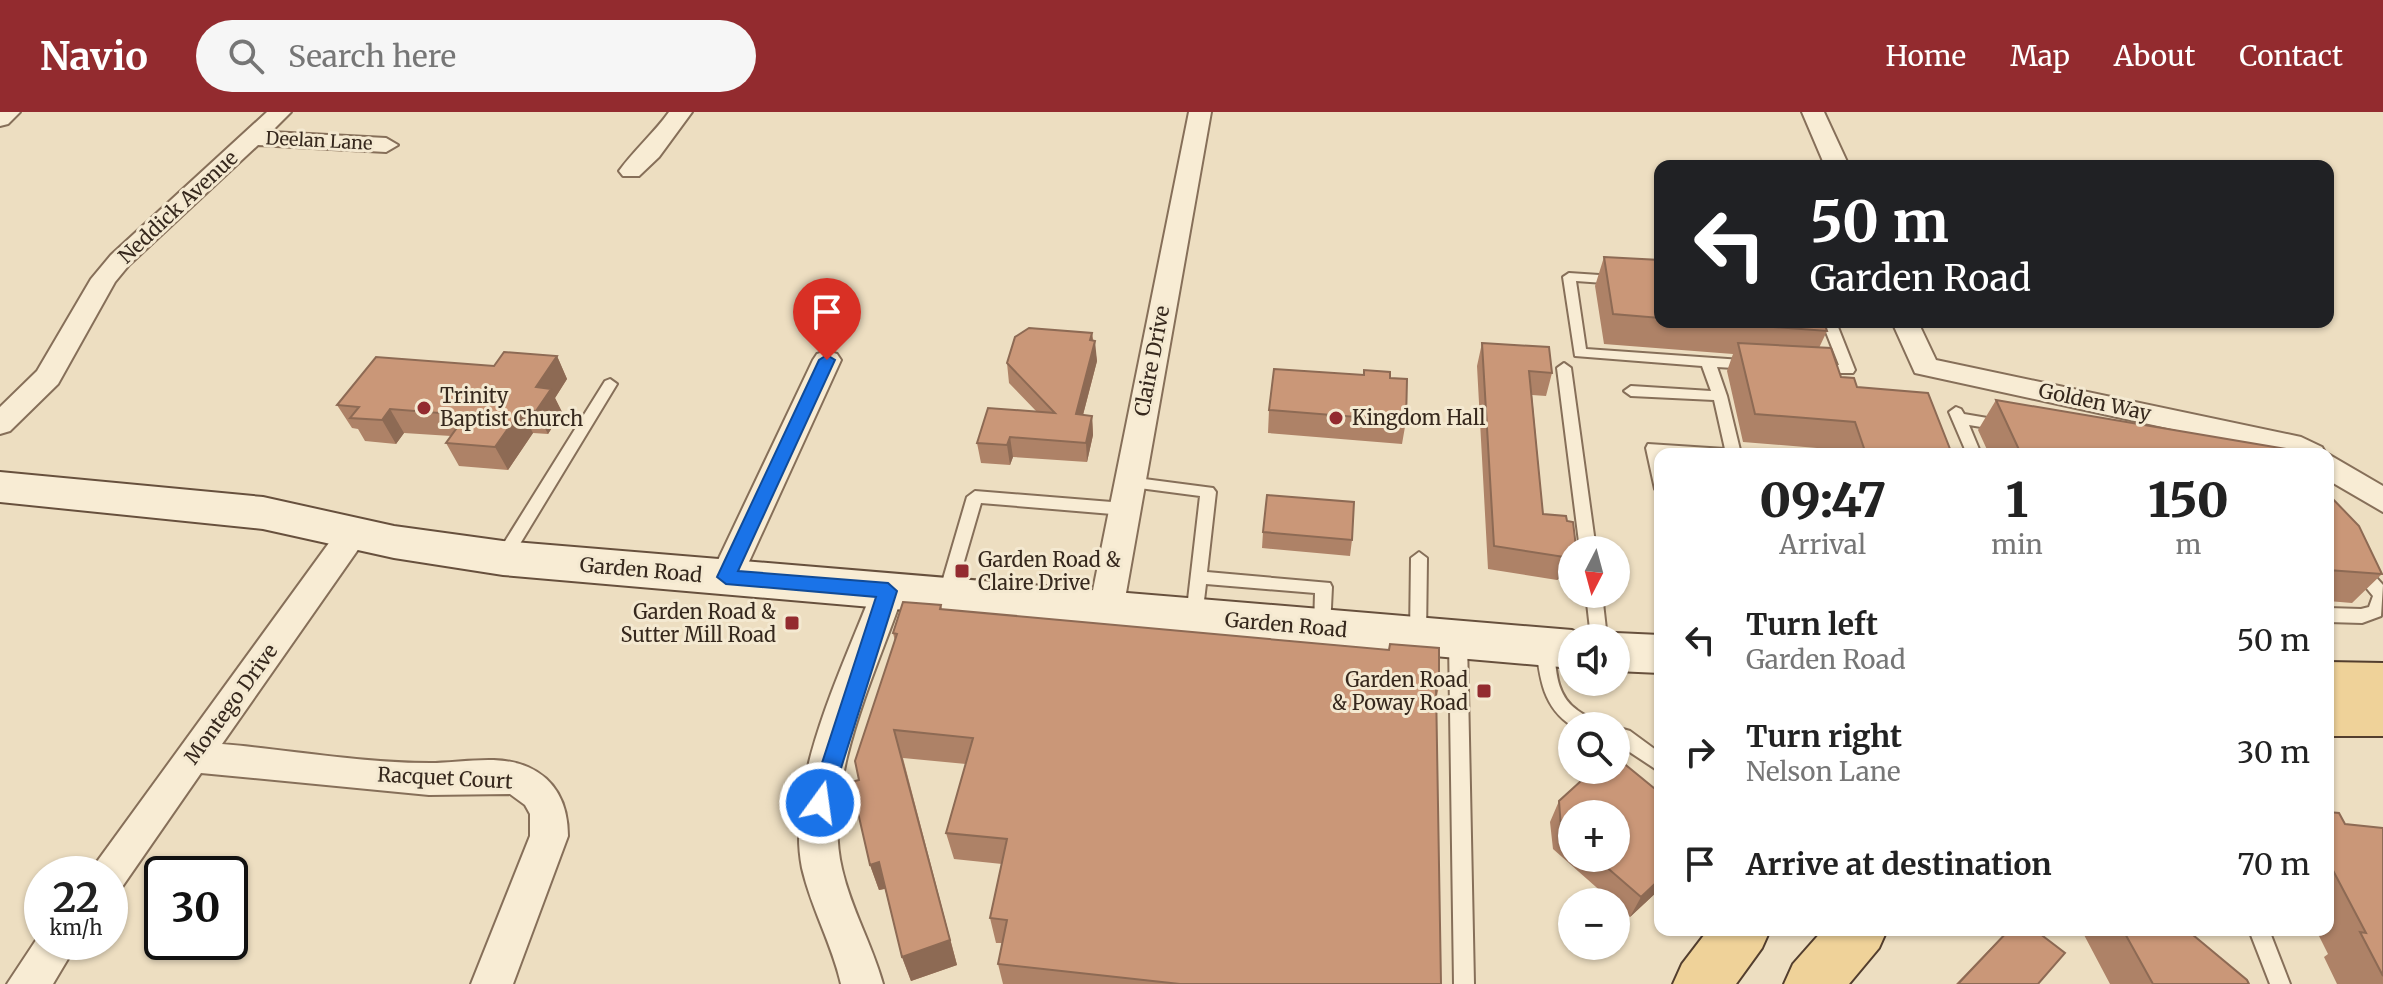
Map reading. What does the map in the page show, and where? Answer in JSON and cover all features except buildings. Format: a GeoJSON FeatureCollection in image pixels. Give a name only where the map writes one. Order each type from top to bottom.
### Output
{"type":"FeatureCollection","features":[{"type":"Feature","properties":{"kind":"main road"},"geometry":{"type":"LineString","coordinates":[[2334,682],[2383,683]]}},
{"type":"Feature","properties":{"kind":"main road"},"geometry":{"type":"LineString","coordinates":[[2334,716],[2383,716]]}},
{"type":"Feature","properties":{"kind":"main road"},"geometry":{"type":"LineString","coordinates":[[2334,738],[2383,739]]}},
{"type":"Feature","properties":{"kind":"main road"},"geometry":{"type":"LineString","coordinates":[[1702,984],[1738,936]]}},
{"type":"Feature","properties":{"kind":"main road"},"geometry":{"type":"LineString","coordinates":[[1813,984],[1854,936]]}},
{"type":"Feature","properties":{"kind":"street"},"geometry":{"type":"LineString","coordinates":[[0,119],[9,112]]}},
{"type":"Feature","properties":{"kind":"street","name":"Neddick Avenue"},"geometry":{"type":"LineString","coordinates":[[0,424],[48,377],[104,279],[120,260],[280,112]]}},
{"type":"Feature","properties":{"kind":"street"},"geometry":{"type":"LineString","coordinates":[[631,171],[651,152],[681,112]]}},
{"type":"Feature","properties":{"kind":"street","name":"Claire Drive"},"geometry":{"type":"LineString","coordinates":[[1106,610],[1200,112]]}},
{"type":"Feature","properties":{"kind":"street"},"geometry":{"type":"LineString","coordinates":[[1813,112],[1834,160]]}},
{"type":"Feature","properties":{"kind":"street","name":"Deelan Lane"},"geometry":{"type":"LineString","coordinates":[[252,138],[386,145]]}},
{"type":"Feature","properties":{"kind":"street","name":"Golden Way"},"geometry":{"type":"LineString","coordinates":[[1908,328],[1925,367],[2302,448]]}},
{"type":"Feature","properties":{"kind":"street"},"geometry":{"type":"LineString","coordinates":[[726,577],[827,360]]}},
{"type":"Feature","properties":{"kind":"street"},"geometry":{"type":"LineString","coordinates":[[2334,469],[2383,501]]}},
{"type":"Feature","properties":{"kind":"street","name":"Garden Road"},"geometry":{"type":"LineString","coordinates":[[0,487],[263,513],[353,533],[503,558],[1106,610],[1196,597],[1322,628],[1558,648]]}},
{"type":"Feature","properties":{"kind":"street","name":"Montego Drive"},"geometry":{"type":"LineString","coordinates":[[121,856],[353,533]]}},
{"type":"Feature","properties":{"kind":"street"},"geometry":{"type":"LineString","coordinates":[[862,984],[824,874],[818,829],[826,775],[888,591]]}},
{"type":"Feature","properties":{"kind":"street"},"geometry":{"type":"LineString","coordinates":[[1630,653],[1654,654]]}},
{"type":"Feature","properties":{"kind":"street","name":"Racquet Court"},"geometry":{"type":"LineString","coordinates":[[193,757],[429,779],[485,776],[517,779],[538,793],[549,813],[549,836],[492,984]]}},
{"type":"Feature","properties":{"kind":"street"},"geometry":{"type":"LineString","coordinates":[[28,984],[45,960]]}},
{"type":"Feature","properties":{"kind":"lane"},"geometry":{"type":"LineString","coordinates":[[1654,283],[1569,277],[1580,353],[1770,366]]}},
{"type":"Feature","properties":{"kind":"lane"},"geometry":{"type":"LineString","coordinates":[[1802,367],[1848,370],[1831,328]]}},
{"type":"Feature","properties":{"kind":"lane"},"geometry":{"type":"LineString","coordinates":[[1708,362],[1733,448]]}},
{"type":"Feature","properties":{"kind":"lane"},"geometry":{"type":"LineString","coordinates":[[1564,368],[1586,536]]}},
{"type":"Feature","properties":{"kind":"lane"},"geometry":{"type":"LineString","coordinates":[[503,558],[610,384]]}},
{"type":"Feature","properties":{"kind":"lane"},"geometry":{"type":"LineString","coordinates":[[1631,391],[1720,396]]}},
{"type":"Feature","properties":{"kind":"lane"},"geometry":{"type":"LineString","coordinates":[[1971,448],[1957,415],[2019,429]]}},
{"type":"Feature","properties":{"kind":"lane"},"geometry":{"type":"LineString","coordinates":[[946,596],[975,497],[1208,492],[1196,597]]}},
{"type":"Feature","properties":{"kind":"lane"},"geometry":{"type":"LineString","coordinates":[[2334,615],[2362,616],[2375,611],[2382,594],[2346,554]]}},
{"type":"Feature","properties":{"kind":"lane"},"geometry":{"type":"LineString","coordinates":[[1419,558],[1438,638],[1464,984]]}},
{"type":"Feature","properties":{"kind":"lane"},"geometry":{"type":"LineString","coordinates":[[1558,648],[1552,698],[1566,712]]}},
{"type":"Feature","properties":{"kind":"lane"},"geometry":{"type":"LineString","coordinates":[[1630,741],[1654,759]]}},
{"type":"Feature","properties":{"kind":"lane"},"geometry":{"type":"LineString","coordinates":[[2261,936],[2280,984]]}},
{"type":"Feature","properties":{"kind":"place","name":"Trinity Baptist Church"},"geometry":{"type":"Point","coordinates":[424,408]}},
{"type":"Feature","properties":{"kind":"place","name":"Kingdom Hall"},"geometry":{"type":"Point","coordinates":[1336,418]}},
{"type":"Feature","properties":{"kind":"place","name":"Garden Road & Claire Drive"},"geometry":{"type":"Point","coordinates":[962,571]}},
{"type":"Feature","properties":{"kind":"place","name":"Garden Road & Sutter Mill Road"},"geometry":{"type":"Point","coordinates":[792,623]}},
{"type":"Feature","properties":{"kind":"place","name":"Garden Road & Poway Road"},"geometry":{"type":"Point","coordinates":[1484,691]}},
{"type":"Feature","properties":{"kind":"route"},"geometry":{"type":"LineString","coordinates":[[820,803],[834,749],[888,591],[726,577],[827,360]]}}]}
